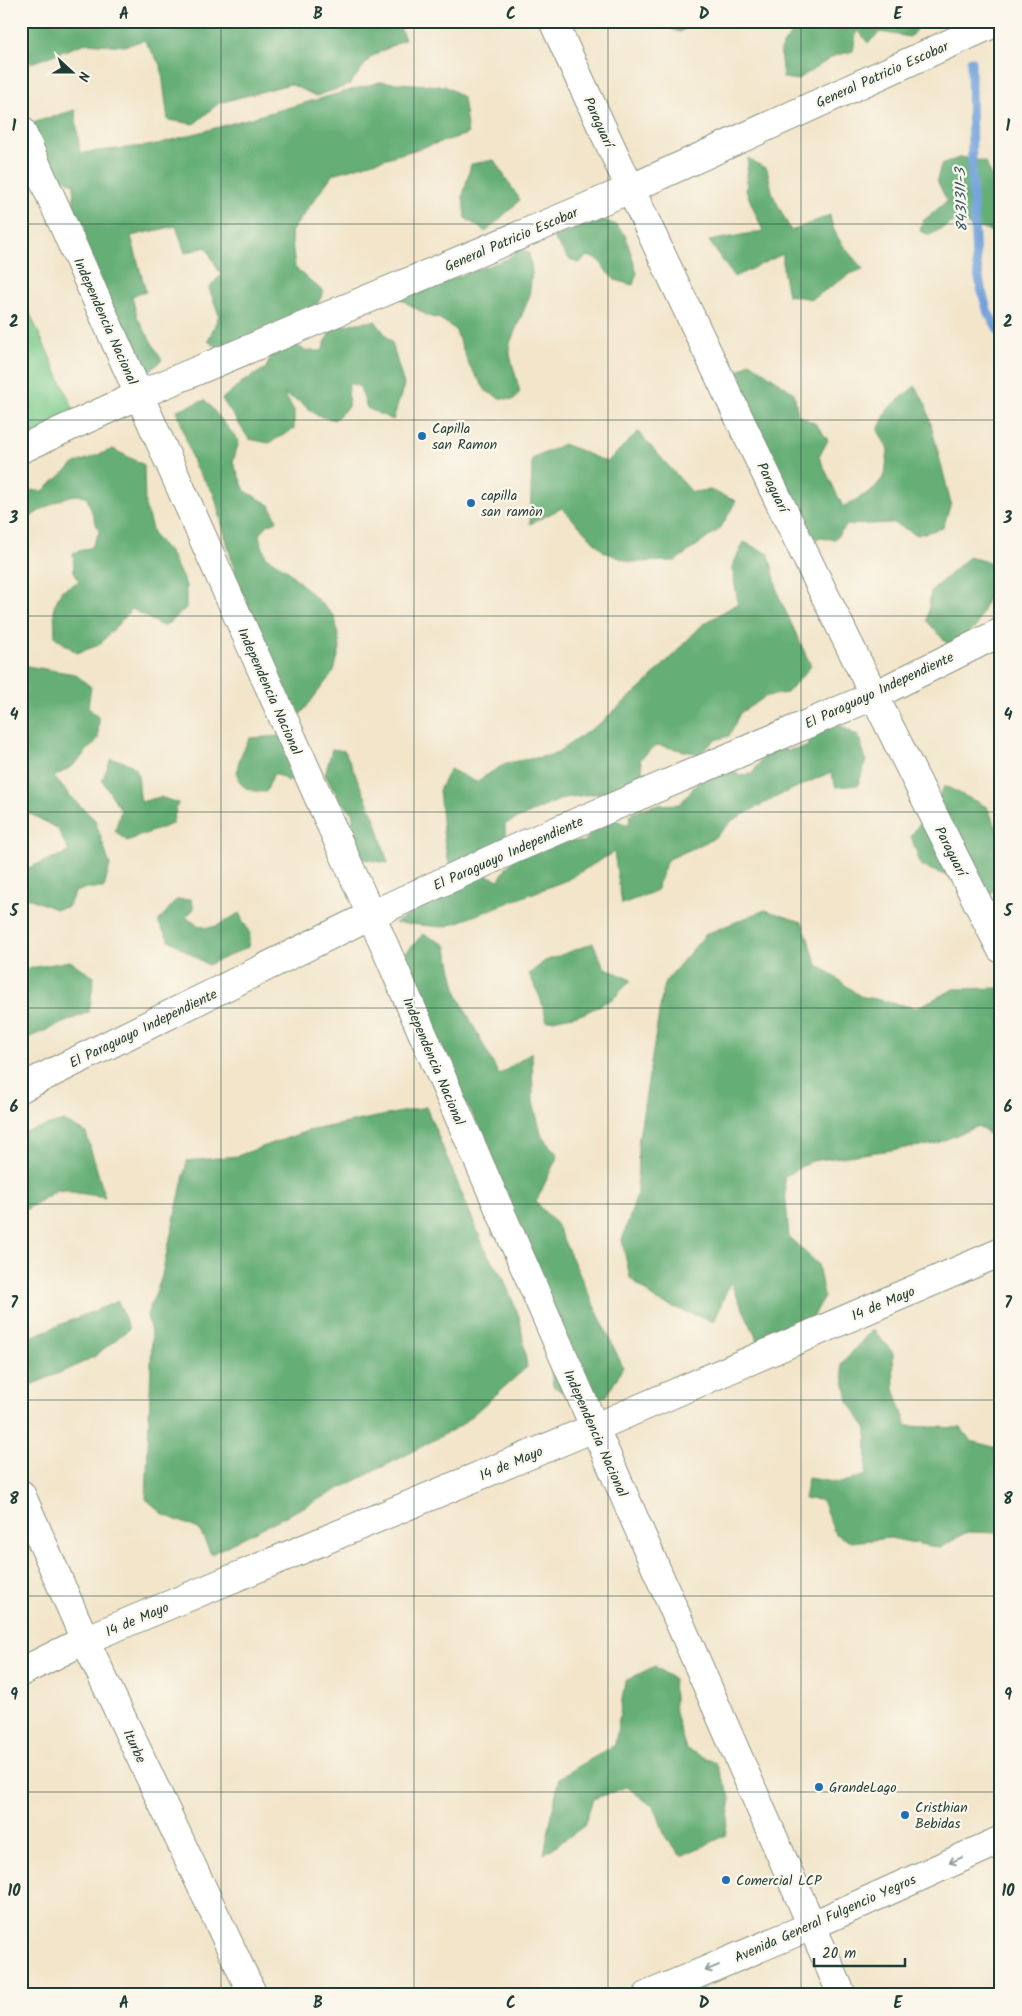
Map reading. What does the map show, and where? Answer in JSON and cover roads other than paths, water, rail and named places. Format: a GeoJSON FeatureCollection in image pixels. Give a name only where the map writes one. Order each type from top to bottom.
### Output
{"type":"FeatureCollection","features":[{"type":"Feature","properties":{"kind":"street","name":"Paraguarí"},"geometry":{"type":"LineString","coordinates":[[554,21],[630,189],[873,696],[1001,949]]}},
{"type":"Feature","properties":{"kind":"street","name":"General Patricio Escobar"},"geometry":{"type":"LineString","coordinates":[[21,449],[138,395],[630,189],[998,21]]}},
{"type":"Feature","properties":{"kind":"street","name":"Independencia Nacional"},"geometry":{"type":"LineString","coordinates":[[21,130],[370,915],[842,1995]]}},
{"type":"Feature","properties":{"kind":"street","name":"El Paraguayo Independiente"},"geometry":{"type":"LineString","coordinates":[[21,1088],[370,915],[514,849],[873,696],[1001,632]]}},
{"type":"Feature","properties":{"kind":"street","name":"14 de Mayo"},"geometry":{"type":"LineString","coordinates":[[21,1672],[85,1640],[594,1428],[1001,1252]]}},
{"type":"Feature","properties":{"kind":"street","name":"Iturbe"},"geometry":{"type":"LineString","coordinates":[[21,1494],[85,1640],[253,1995]]}},
{"type":"Feature","properties":{"kind":"street","name":"Avenida General Fulgencio Yegros"},"geometry":{"type":"LineString","coordinates":[[648,1995],[811,1926],[1001,1840]]}},
{"type":"Feature","properties":{"kind":"waterway","name":"8431311-3"},"geometry":{"type":"LineString","coordinates":[[971,61],[972,177],[976,261],[988,313],[1001,334]]}},
{"type":"Feature","properties":{"kind":"place","name":"Capilla san Ramon"},"geometry":{"type":"Point","coordinates":[422,436]}},
{"type":"Feature","properties":{"kind":"place","name":"capilla san ramòn"},"geometry":{"type":"Point","coordinates":[471,503]}},
{"type":"Feature","properties":{"kind":"place","name":"GrandeLago"},"geometry":{"type":"Point","coordinates":[819,1787]}},
{"type":"Feature","properties":{"kind":"place","name":"Cristhian Bebidas"},"geometry":{"type":"Point","coordinates":[905,1815]}},
{"type":"Feature","properties":{"kind":"place","name":"Comercial LCP"},"geometry":{"type":"Point","coordinates":[726,1880]}}]}
